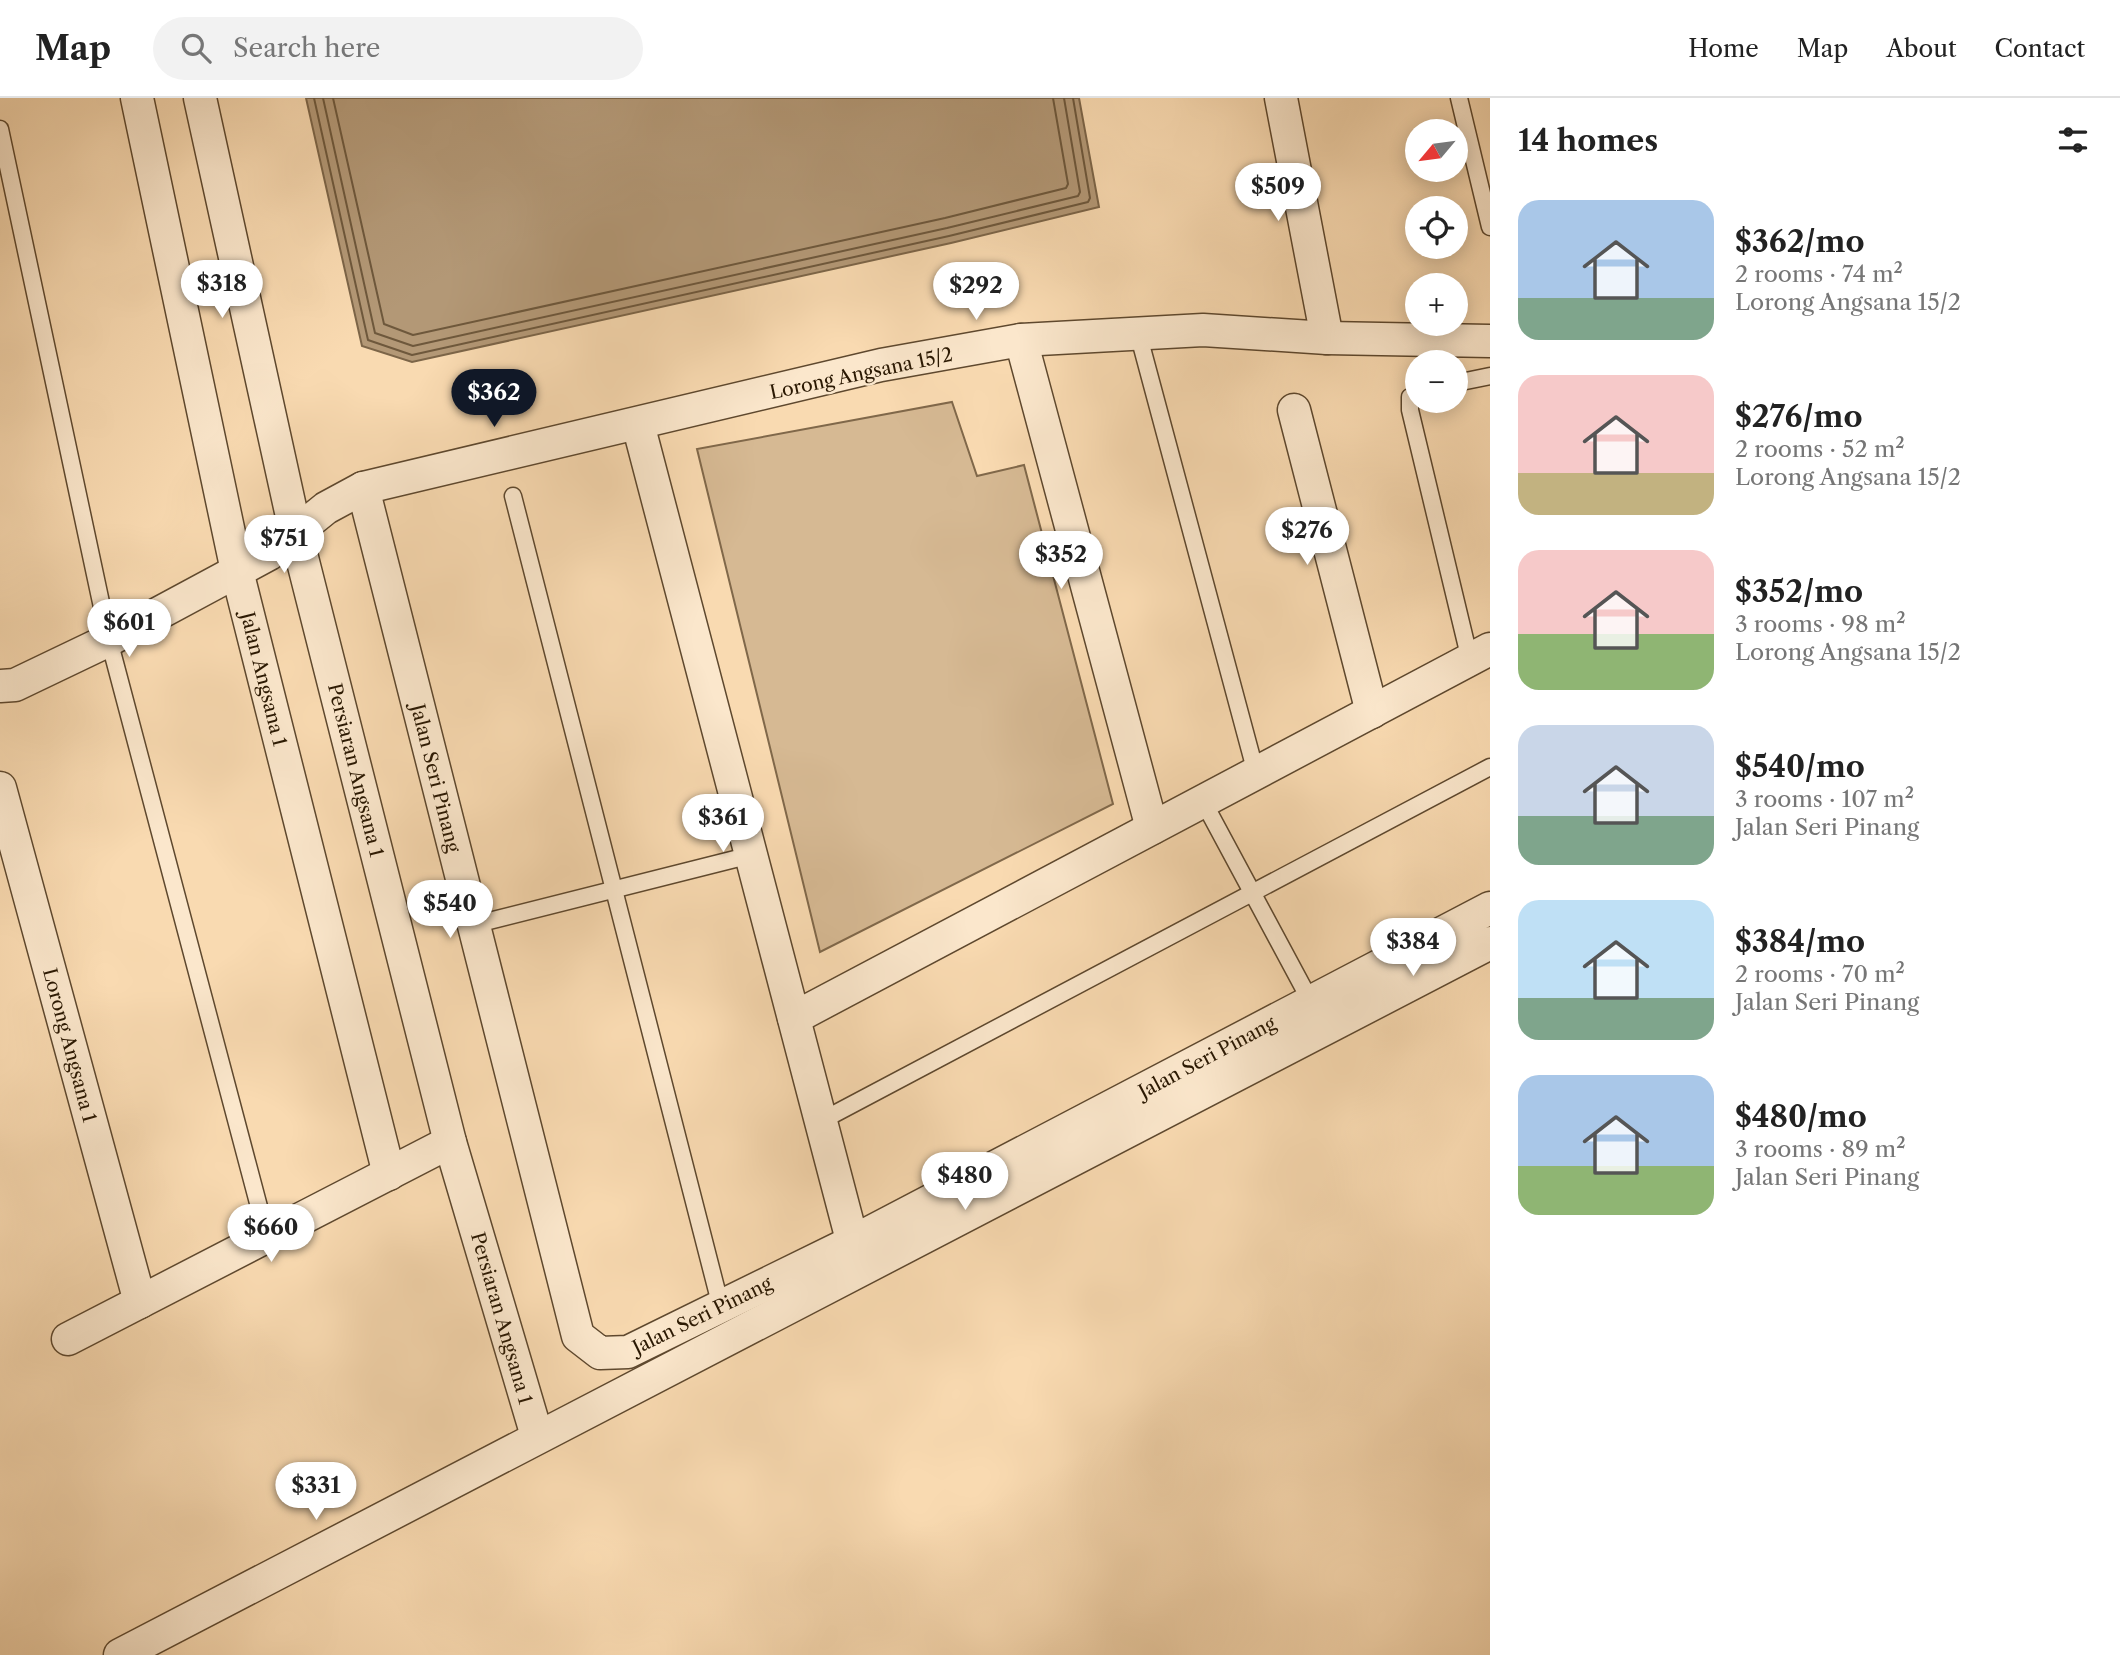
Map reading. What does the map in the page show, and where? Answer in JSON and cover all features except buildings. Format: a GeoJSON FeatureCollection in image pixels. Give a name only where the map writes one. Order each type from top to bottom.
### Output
{"type":"FeatureCollection","features":[{"type":"Feature","properties":{"kind":"street","name":"Jalan Angsana 1"},"geometry":{"type":"LineString","coordinates":[[137,98],[237,571],[389,1174]]}},
{"type":"Feature","properties":{"kind":"street","name":"Persiaran Angsana 1"},"geometry":{"type":"LineString","coordinates":[[200,98],[295,530],[450,1142],[537,1436]]}},
{"type":"Feature","properties":{"kind":"street"},"geometry":{"type":"LineString","coordinates":[[1281,98],[1327,338]]}},
{"type":"Feature","properties":{"kind":"street","name":"Lorong Angsana 15/2"},"geometry":{"type":"LineString","coordinates":[[0,686],[15,684],[109,640],[269,554],[295,530],[344,496],[363,488],[881,365],[1021,340],[1203,330],[1327,338],[1490,341]]}},
{"type":"Feature","properties":{"kind":"street"},"geometry":{"type":"LineString","coordinates":[[1021,340],[1152,828]]}},
{"type":"Feature","properties":{"kind":"street"},"geometry":{"type":"LineString","coordinates":[[1293,410],[1372,712]]}},
{"type":"Feature","properties":{"kind":"street"},"geometry":{"type":"LineString","coordinates":[[638,424],[856,1256]]}},
{"type":"Feature","properties":{"kind":"street","name":"Jalan Seri Pinang"},"geometry":{"type":"LineString","coordinates":[[363,488],[578,1336],[600,1353],[628,1352],[721,1307],[856,1256],[1490,943]]}},
{"type":"Feature","properties":{"kind":"street"},"geometry":{"type":"LineString","coordinates":[[794,1018],[1480,654]]}},
{"type":"Feature","properties":{"kind":"street","name":"Lorong Angsana 1"},"geometry":{"type":"LineString","coordinates":[[0,788],[141,1302]]}},
{"type":"Feature","properties":{"kind":"street","name":"Jalan Seri Pinang"},"geometry":{"type":"LineString","coordinates":[[120,1655],[537,1436],[1311,1002],[1490,908]]}},
{"type":"Feature","properties":{"kind":"street"},"geometry":{"type":"LineString","coordinates":[[68,1339],[450,1142]]}},
{"type":"Feature","properties":{"kind":"lane"},"geometry":{"type":"LineString","coordinates":[[1459,98],[1490,227]]}},
{"type":"Feature","properties":{"kind":"lane"},"geometry":{"type":"LineString","coordinates":[[0,129],[109,640],[267,1237]]}},
{"type":"Feature","properties":{"kind":"lane"},"geometry":{"type":"LineString","coordinates":[[1138,333],[1256,773]]}},
{"type":"Feature","properties":{"kind":"lane"},"geometry":{"type":"LineString","coordinates":[[1468,381],[1490,376]]}},
{"type":"Feature","properties":{"kind":"lane"},"geometry":{"type":"LineString","coordinates":[[1411,413],[1480,654]]}},
{"type":"Feature","properties":{"kind":"lane"},"geometry":{"type":"LineString","coordinates":[[513,496],[721,1307]]}},
{"type":"Feature","properties":{"kind":"lane"},"geometry":{"type":"LineString","coordinates":[[821,1122],[1490,767]]}},
{"type":"Feature","properties":{"kind":"lane"},"geometry":{"type":"LineString","coordinates":[[1203,802],[1311,1002]]}},
{"type":"Feature","properties":{"kind":"lane"},"geometry":{"type":"LineString","coordinates":[[473,925],[751,855]]}},
{"type":"Feature","properties":{"kind":"shaded area"},"geometry":{"type":"Polygon","coordinates":[[[952,402],[977,476],[1024,465],[1113,804],[820,952],[697,449],[952,402]]]}},
{"type":"Feature","properties":{"kind":"water"},"geometry":{"type":"Polygon","coordinates":[[[306,98],[1079,98],[1099,207],[951,243],[412,362],[362,346],[306,98]]]}}]}
